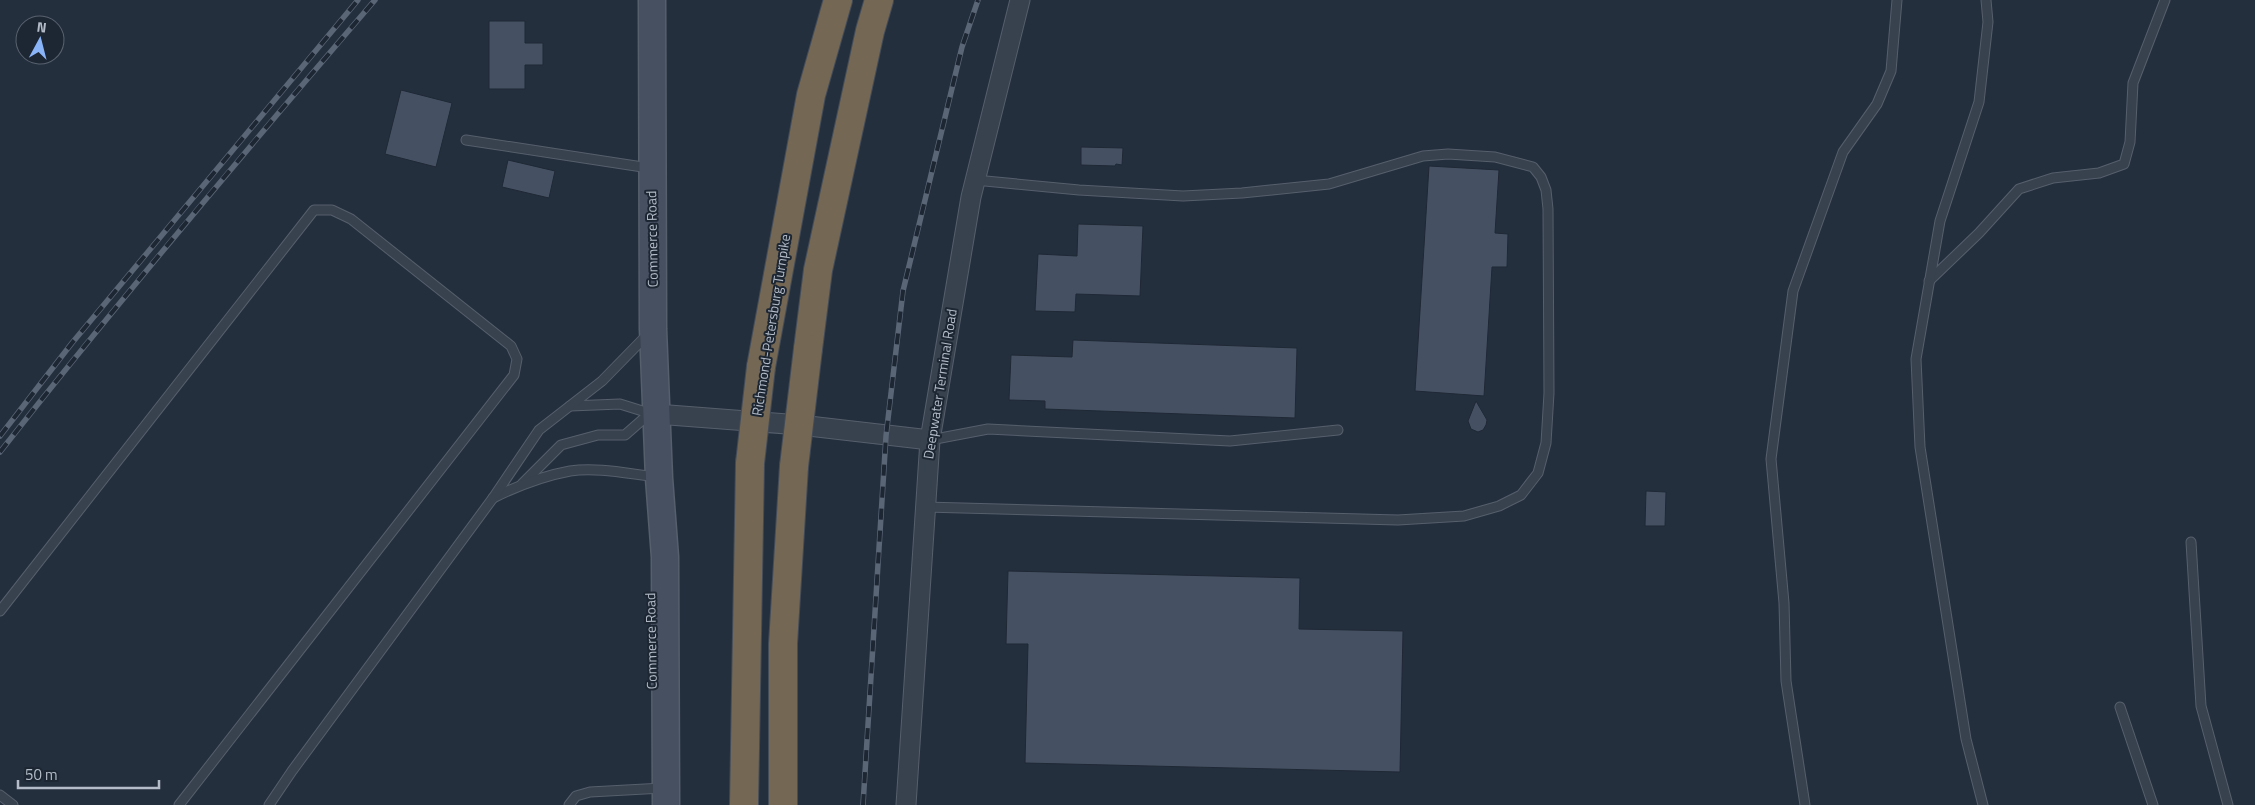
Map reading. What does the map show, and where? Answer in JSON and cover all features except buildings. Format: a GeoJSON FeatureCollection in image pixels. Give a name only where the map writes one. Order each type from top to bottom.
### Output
{"type":"FeatureCollection","features":[{"type":"Feature","properties":{"kind":"highway","name":"Richmond-Petersburg Turnpike"},"geometry":{"type":"LineString","coordinates":[[744,805],[750,462],[761,367],[811,95],[838,0]]}},
{"type":"Feature","properties":{"kind":"highway"},"geometry":{"type":"LineString","coordinates":[[783,805],[783,644],[794,466],[818,270],[870,31],[879,0]]}},
{"type":"Feature","properties":{"kind":"main road","name":"Commerce Road"},"geometry":{"type":"LineString","coordinates":[[652,0],[652,414],[665,557],[660,797]]}},
{"type":"Feature","properties":{"kind":"street","name":"Deepwater Terminal Road"},"geometry":{"type":"LineString","coordinates":[[906,805],[930,440],[975,180],[1020,0]]}},
{"type":"Feature","properties":{"kind":"street"},"geometry":{"type":"LineString","coordinates":[[652,414],[800,425],[930,440]]}},
{"type":"Feature","properties":{"kind":"lane"},"geometry":{"type":"LineString","coordinates":[[1805,805],[1786,681],[1784,603],[1771,460],[1793,291],[1843,152],[1877,104],[1891,71],[1897,0]]}},
{"type":"Feature","properties":{"kind":"lane"},"geometry":{"type":"LineString","coordinates":[[1983,805],[1966,739],[1920,447],[1916,359],[1940,221],[1978,102],[1988,22],[1986,0]]}},
{"type":"Feature","properties":{"kind":"lane"},"geometry":{"type":"LineString","coordinates":[[1929,281],[1979,233],[2019,189],[2053,178],[2099,173],[2124,164],[2130,142],[2133,83],[2164,0]]}},
{"type":"Feature","properties":{"kind":"lane"},"geometry":{"type":"LineString","coordinates":[[466,140],[651,168]]}},
{"type":"Feature","properties":{"kind":"lane"},"geometry":{"type":"LineString","coordinates":[[925,507],[1398,520],[1464,516],[1499,506],[1521,495],[1538,473],[1546,443],[1549,393],[1548,209],[1546,190],[1541,177],[1532,166],[1495,158],[1448,154],[1423,156],[1329,184],[1242,194],[1183,196],[1079,190],[975,180]]}},
{"type":"Feature","properties":{"kind":"lane"},"geometry":{"type":"LineString","coordinates":[[0,611],[314,210],[332,210],[351,219],[511,346],[517,359],[514,375],[179,805]]}},
{"type":"Feature","properties":{"kind":"lane"},"geometry":{"type":"LineString","coordinates":[[269,805],[493,498],[539,430],[602,381],[653,330]]}},
{"type":"Feature","properties":{"kind":"lane"},"geometry":{"type":"LineString","coordinates":[[569,406],[620,404],[652,414]]}},
{"type":"Feature","properties":{"kind":"lane"},"geometry":{"type":"LineString","coordinates":[[521,485],[562,445],[598,435],[625,435],[652,414]]}},
{"type":"Feature","properties":{"kind":"lane"},"geometry":{"type":"LineString","coordinates":[[930,440],[988,429],[1230,441],[1338,430]]}},
{"type":"Feature","properties":{"kind":"lane"},"geometry":{"type":"LineString","coordinates":[[493,498],[521,485],[570,471],[599,470],[659,478]]}},
{"type":"Feature","properties":{"kind":"lane"},"geometry":{"type":"LineString","coordinates":[[2190,542],[2201,706],[2228,805]]}},
{"type":"Feature","properties":{"kind":"lane"},"geometry":{"type":"LineString","coordinates":[[2120,707],[2153,805]]}},
{"type":"Feature","properties":{"kind":"lane"},"geometry":{"type":"LineString","coordinates":[[569,805],[576,796],[590,792],[660,797]]}},
{"type":"Feature","properties":{"kind":"lane"},"geometry":{"type":"LineString","coordinates":[[0,795],[13,805]]}},
{"type":"Feature","properties":{"kind":"railway"},"geometry":{"type":"LineString","coordinates":[[0,436],[72,343],[358,0]]}},
{"type":"Feature","properties":{"kind":"railway"},"geometry":{"type":"LineString","coordinates":[[0,452],[185,224],[375,0]]}},
{"type":"Feature","properties":{"kind":"railway"},"geometry":{"type":"LineString","coordinates":[[863,805],[886,436],[903,291],[962,47],[978,0]]}}]}
